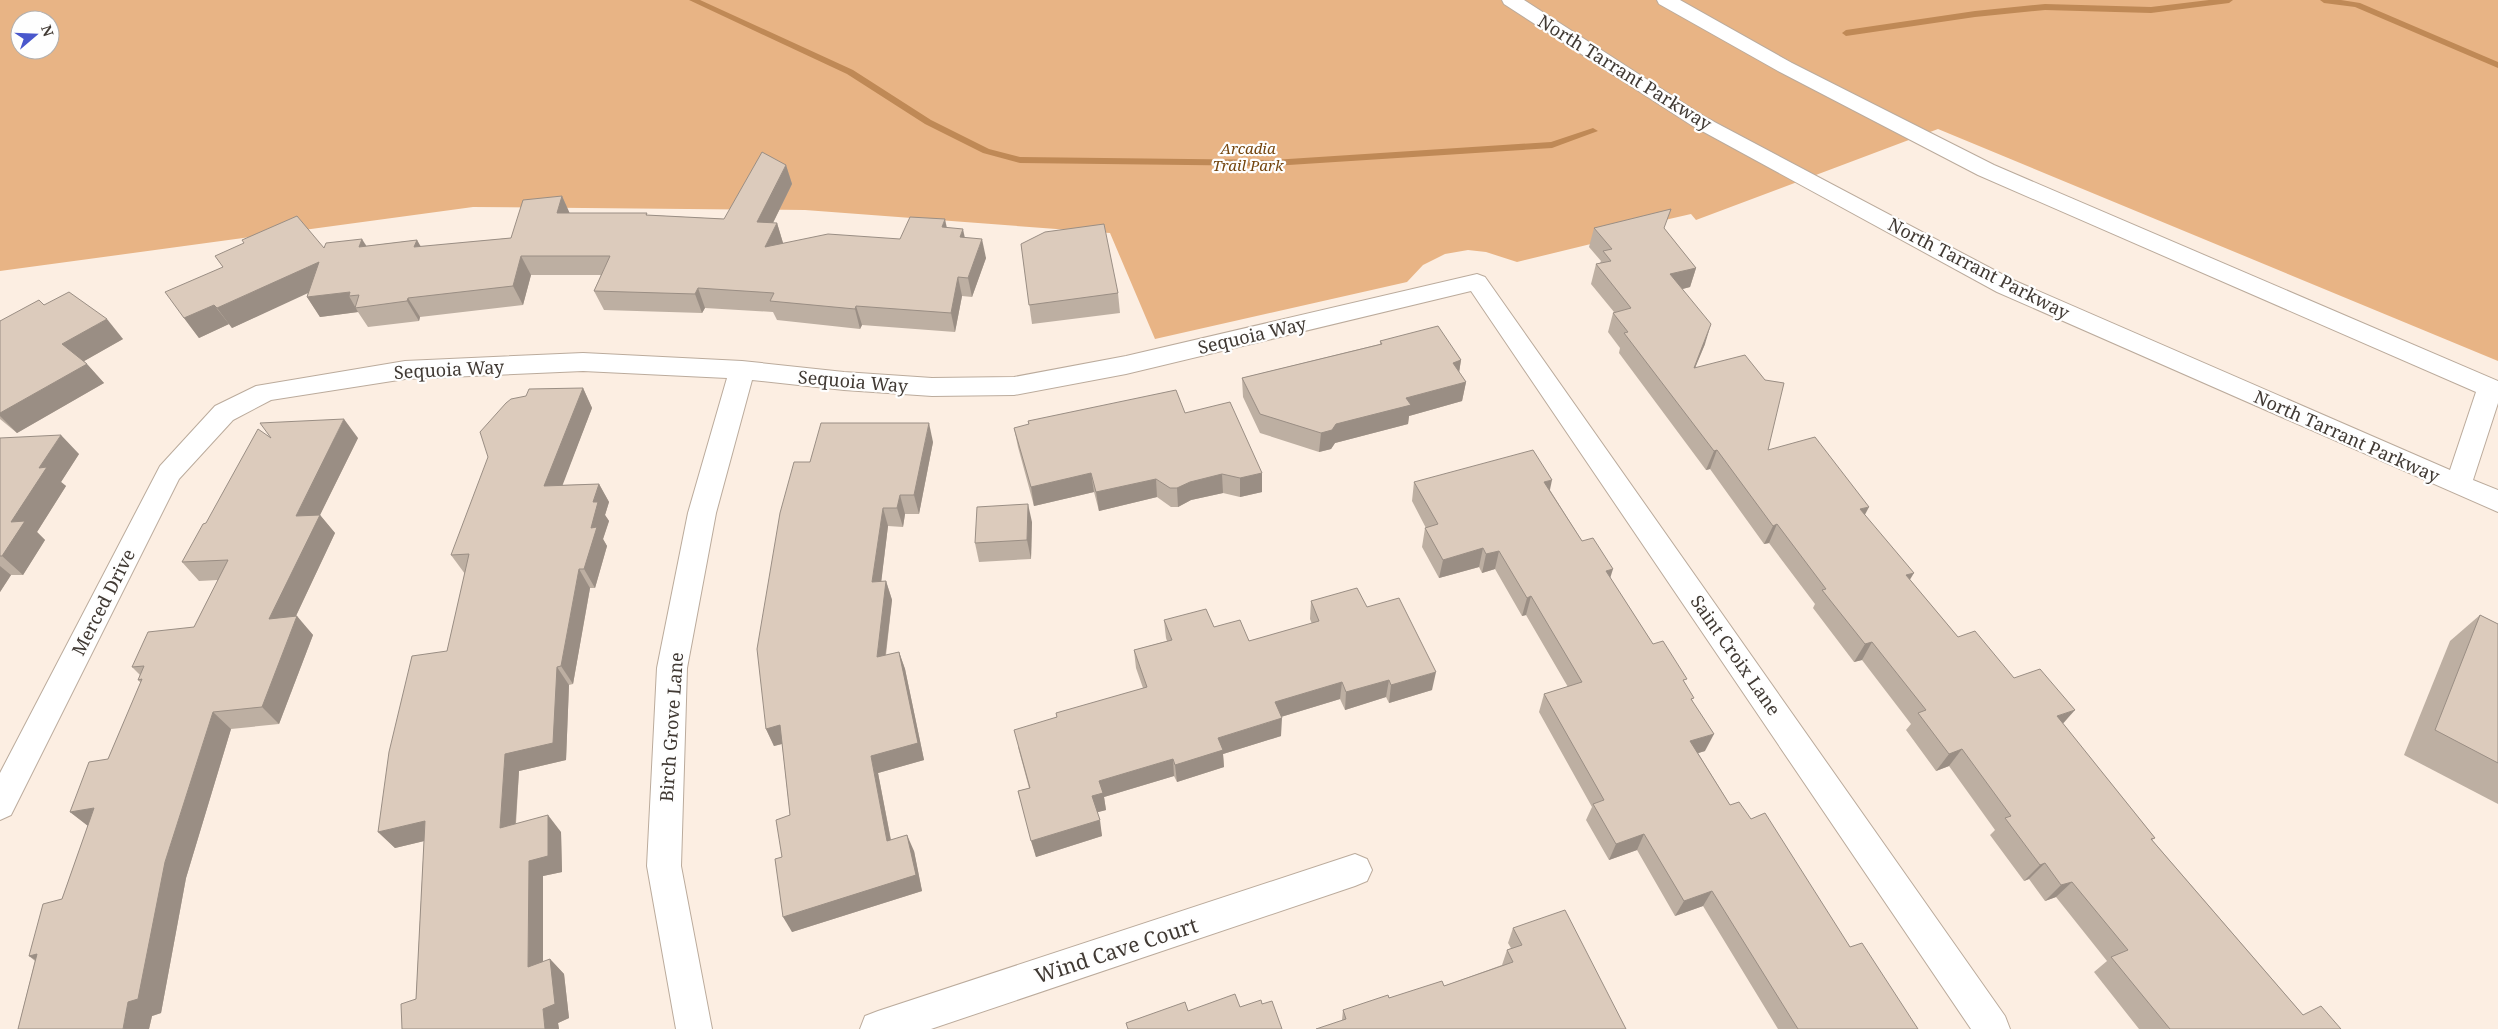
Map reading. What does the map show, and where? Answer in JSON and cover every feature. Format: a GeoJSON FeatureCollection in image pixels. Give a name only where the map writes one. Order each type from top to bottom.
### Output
{"type":"FeatureCollection","features":[{"type":"Feature","properties":{"kind":"street","name":"North Tarrant Parkway"},"geometry":{"type":"LineString","coordinates":[[1511,0],[1698,120],[2006,286],[2498,502]]}},
{"type":"Feature","properties":{"kind":"street"},"geometry":{"type":"LineString","coordinates":[[1666,0],[1785,67],[1986,170],[2494,389],[2458,485]]}},
{"type":"Feature","properties":{"kind":"street","name":"Sequoia Way"},"geometry":{"type":"LineString","coordinates":[[224,413],[265,392],[406,370],[583,362],[742,370],[844,381],[932,387],[1014,386],[1126,365],[1478,282]]}},
{"type":"Feature","properties":{"kind":"street","name":"Saint Croix Lane"},"geometry":{"type":"LineString","coordinates":[[1478,282],[1992,1029]]}},
{"type":"Feature","properties":{"kind":"street","name":"Birch Grove Lane"},"geometry":{"type":"LineString","coordinates":[[694,1029],[664,866],[672,668],[702,513],[742,370]]}},
{"type":"Feature","properties":{"kind":"street","name":"Merced Drive"},"geometry":{"type":"LineString","coordinates":[[0,805],[169,473],[224,413]]}},
{"type":"Feature","properties":{"kind":"street","name":"Wind Cave Court"},"geometry":{"type":"LineString","coordinates":[[878,1029],[1354,870]]}},
{"type":"Feature","properties":{"kind":"green space","name":"Arcadia Trail Park"},"geometry":{"type":"Polygon","coordinates":[[[0,0],[2498,0],[2498,361],[1938,129],[1696,220],[1691,214],[1595,236],[1599,242],[1517,262],[1486,252],[1468,250],[1445,254],[1423,265],[1407,282],[1155,339],[1110,233],[805,210],[473,207],[0,271],[0,0]]]}},
{"type":"Feature","properties":{"kind":"building"},"geometry":{"type":"Polygon","coordinates":[[[762,152],[786,165],[757,222],[777,223],[765,247],[828,234],[900,239],[910,217],[945,219],[942,227],[963,229],[960,237],[982,239],[968,278],[958,277],[951,313],[856,306],[855,309],[770,301],[774,293],[698,288],[695,294],[594,291],[610,256],[521,256],[513,286],[408,298],[407,301],[355,308],[359,295],[349,296],[350,292],[307,297],[319,262],[217,308],[214,305],[184,318],[165,292],[223,267],[215,256],[244,243],[242,240],[297,216],[324,248],[326,243],[362,239],[359,247],[417,240],[414,247],[511,238],[523,200],[562,196],[557,213],[647,213],[646,215],[724,219],[762,152]]]}},
{"type":"Feature","properties":{"kind":"building"},"geometry":{"type":"Polygon","coordinates":[[[1671,209],[1664,228],[1696,268],[1670,274],[1711,324],[1694,368],[1745,355],[1765,380],[1784,383],[1768,450],[1815,437],[1869,507],[1860,509],[1914,573],[1906,575],[1958,637],[1975,631],[2014,678],[2040,669],[2075,710],[2057,716],[2155,838],[2151,839],[2303,1015],[2321,1006],[2341,1029],[2170,1029],[2111,957],[2128,950],[2072,882],[2061,885],[2045,863],[2040,865],[2005,818],[2011,816],[1962,749],[1949,754],[1918,713],[1926,710],[1872,642],[1865,644],[1822,590],[1826,589],[1777,524],[1773,526],[1717,450],[1714,451],[1624,333],[1628,332],[1613,313],[1631,308],[1596,264],[1611,261],[1603,251],[1612,249],[1594,228],[1671,209]]]}},
{"type":"Feature","properties":{"kind":"building"},"geometry":{"type":"Polygon","coordinates":[[[1104,224],[1118,293],[1029,305],[1021,244],[1045,232],[1104,224]]]}},
{"type":"Feature","properties":{"kind":"building"},"geometry":{"type":"Polygon","coordinates":[[[69,292],[107,319],[62,344],[87,364],[0,413],[0,321],[39,300],[44,305],[69,292]]]}},
{"type":"Feature","properties":{"kind":"building"},"geometry":{"type":"Polygon","coordinates":[[[1438,326],[1461,360],[1453,363],[1466,382],[1406,398],[1411,405],[1336,424],[1332,430],[1321,433],[1260,414],[1242,378],[1382,344],[1380,341],[1438,326]]]}},
{"type":"Feature","properties":{"kind":"building"},"geometry":{"type":"Polygon","coordinates":[[[583,388],[544,486],[599,484],[593,502],[598,502],[591,528],[597,527],[584,569],[579,569],[561,666],[557,667],[553,743],[505,754],[500,828],[548,815],[548,856],[529,861],[528,967],[550,959],[555,1004],[543,1009],[545,1029],[402,1029],[401,1004],[416,999],[425,821],[378,832],[389,752],[412,656],[447,651],[469,554],[451,555],[488,457],[480,432],[506,403],[511,399],[526,396],[529,389],[583,388]]]}},
{"type":"Feature","properties":{"kind":"building"},"geometry":{"type":"Polygon","coordinates":[[[1176,390],[1185,413],[1230,402],[1262,473],[1240,478],[1222,474],[1190,482],[1177,488],[1170,488],[1156,479],[1096,492],[1091,473],[1031,487],[1014,428],[1029,424],[1028,421],[1176,390]]]}},
{"type":"Feature","properties":{"kind":"building"},"geometry":{"type":"Polygon","coordinates":[[[344,419],[296,516],[320,515],[269,619],[297,616],[262,707],[213,712],[165,862],[138,999],[128,1002],[123,1029],[18,1029],[37,954],[29,956],[43,904],[62,899],[94,808],[70,812],[89,762],[108,759],[142,679],[138,680],[144,666],[132,667],[148,632],[194,627],[228,560],[182,562],[258,429],[271,438],[260,423],[344,419]]]}},
{"type":"Feature","properties":{"kind":"building"},"geometry":{"type":"Polygon","coordinates":[[[821,423],[929,423],[914,495],[900,495],[897,508],[883,508],[872,582],[886,581],[877,657],[899,652],[918,743],[871,756],[887,841],[907,835],[916,875],[783,917],[775,859],[782,857],[776,820],[790,815],[780,725],[766,729],[757,649],[780,513],[794,462],[810,462],[821,423]]]}},
{"type":"Feature","properties":{"kind":"building"},"geometry":{"type":"Polygon","coordinates":[[[61,435],[39,468],[47,467],[11,522],[25,521],[2,556],[0,556],[0,438],[61,435]]]}},
{"type":"Feature","properties":{"kind":"building"},"geometry":{"type":"Polygon","coordinates":[[[1533,450],[1552,480],[1544,482],[1582,541],[1593,538],[1613,569],[1606,571],[1653,644],[1663,641],[1687,679],[1683,680],[1694,698],[1691,699],[1714,734],[1690,741],[1730,805],[1739,802],[1751,819],[1765,813],[1850,947],[1862,943],[1918,1029],[1798,1029],[1712,891],[1684,901],[1644,834],[1616,844],[1593,804],[1604,800],[1544,694],[1582,682],[1531,596],[1527,598],[1499,551],[1486,554],[1483,548],[1443,560],[1425,528],[1438,524],[1414,482],[1533,450]]]}},
{"type":"Feature","properties":{"kind":"building"},"geometry":{"type":"Polygon","coordinates":[[[1028,504],[1027,540],[975,543],[977,507],[1028,504]]]}},
{"type":"Feature","properties":{"kind":"building"},"geometry":{"type":"Polygon","coordinates":[[[1357,588],[1367,607],[1399,598],[1436,672],[1391,685],[1389,680],[1346,692],[1342,682],[1275,702],[1282,718],[1218,738],[1223,750],[1175,765],[1173,759],[1099,781],[1103,793],[1092,796],[1100,820],[1031,841],[1018,791],[1030,788],[1014,730],[1057,717],[1056,713],[1147,687],[1134,650],[1172,640],[1164,620],[1206,609],[1214,627],[1240,620],[1249,641],[1319,621],[1311,601],[1357,588]]]}},
{"type":"Feature","properties":{"kind":"building"},"geometry":{"type":"Polygon","coordinates":[[[2480,615],[2498,624],[2498,763],[2435,730],[2480,615]]]}},
{"type":"Feature","properties":{"kind":"building"},"geometry":{"type":"Polygon","coordinates":[[[1565,910],[1626,1029],[1316,1029],[1346,1019],[1343,1010],[1388,995],[1389,998],[1442,981],[1444,986],[1513,962],[1507,950],[1522,945],[1513,928],[1565,910]]]}},
{"type":"Feature","properties":{"kind":"building"},"geometry":{"type":"Polygon","coordinates":[[[1235,994],[1240,1007],[1261,1000],[1262,1004],[1272,1001],[1282,1029],[1128,1029],[1126,1023],[1185,1002],[1188,1011],[1235,994]]]}},
{"type":"Feature","properties":{"kind":"waterway"},"geometry":{"type":"LineString","coordinates":[[693,0],[850,72],[928,122],[986,151],[1020,160],[1273,163],[1552,145],[1593,131]]}},
{"type":"Feature","properties":{"kind":"waterway"},"geometry":{"type":"LineString","coordinates":[[1846,33],[1975,14],[2045,7],[2151,10],[2229,0]]}},
{"type":"Feature","properties":{"kind":"waterway"},"geometry":{"type":"LineString","coordinates":[[2324,0],[2357,5],[2498,65]]}}]}
